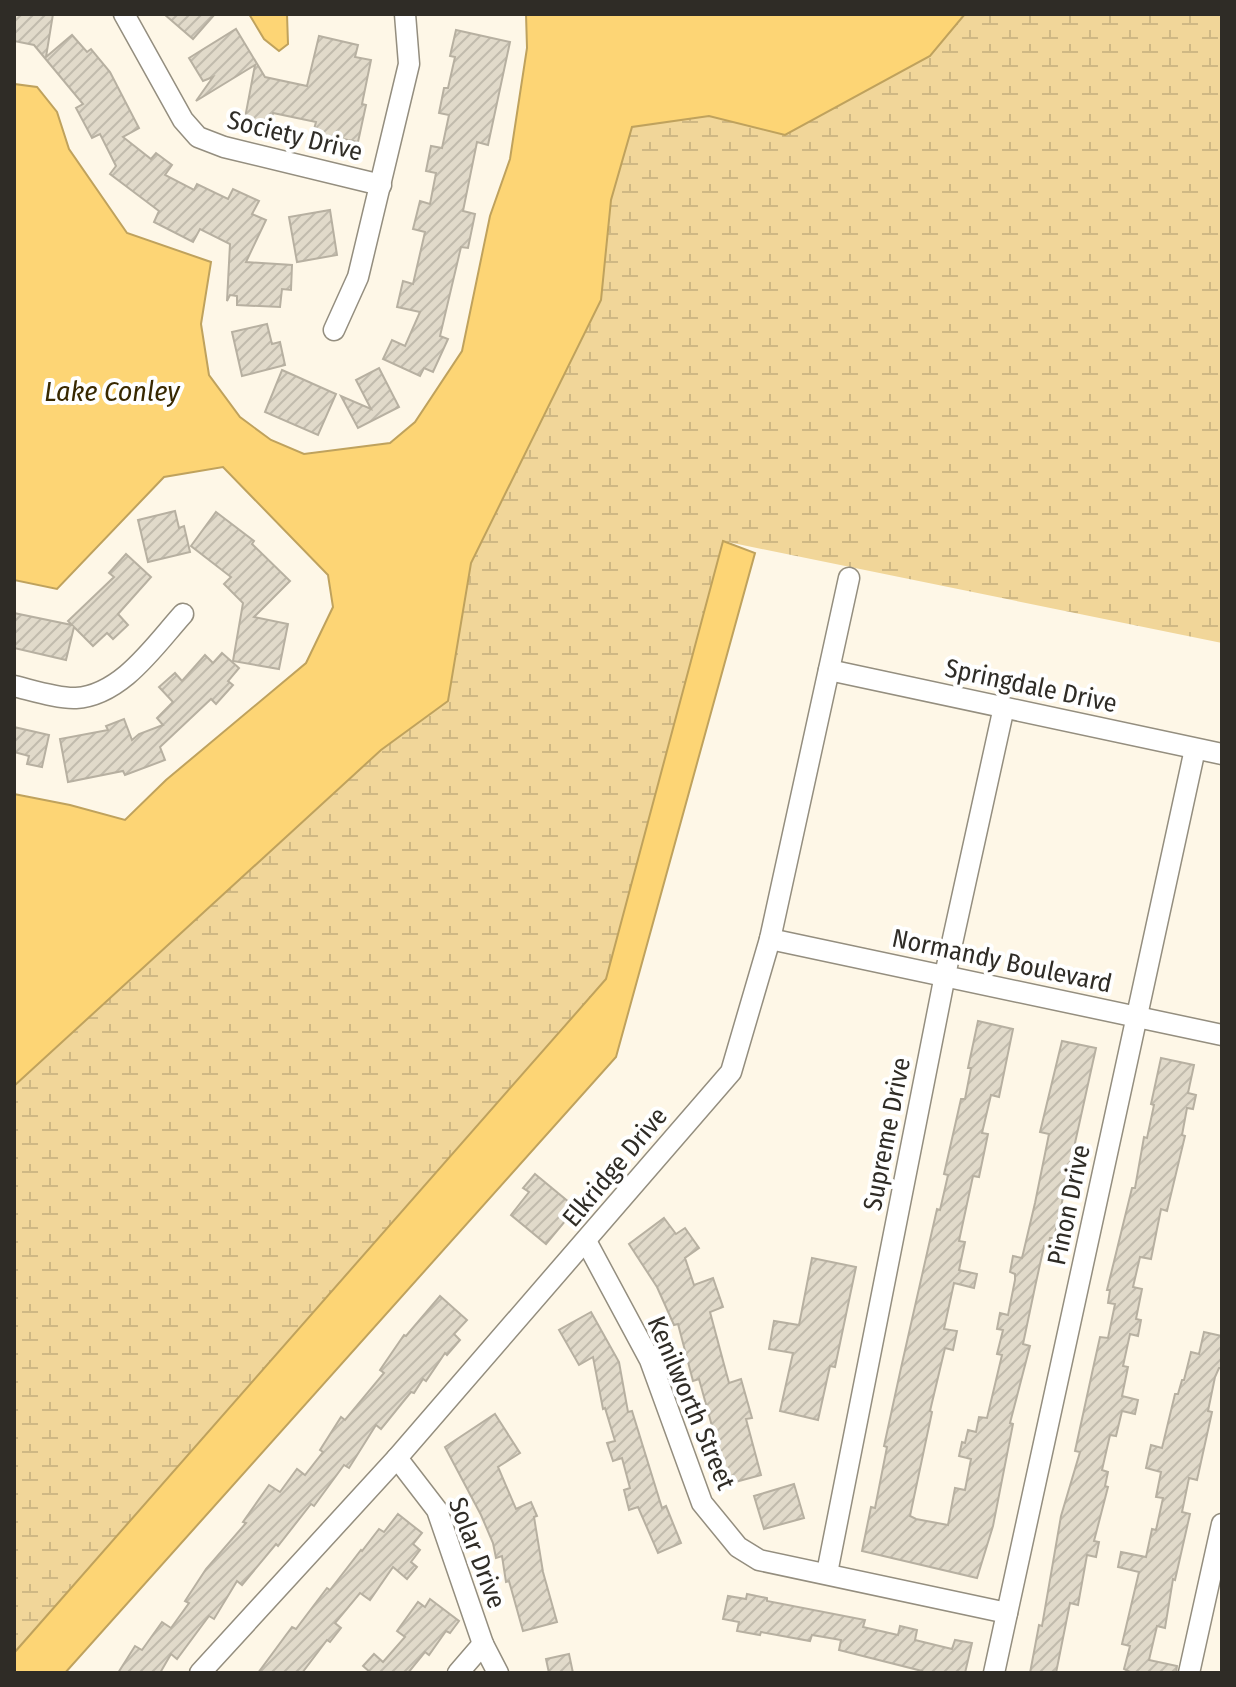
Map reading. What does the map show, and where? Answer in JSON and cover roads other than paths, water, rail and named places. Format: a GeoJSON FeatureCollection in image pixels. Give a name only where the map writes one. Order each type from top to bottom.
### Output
{"type":"FeatureCollection","features":[{"type":"Feature","properties":{"kind":"street","name":"Society Drive"},"geometry":{"type":"LineString","coordinates":[[124,14],[183,120],[198,137],[224,147],[381,185]]}},
{"type":"Feature","properties":{"kind":"street"},"geometry":{"type":"LineString","coordinates":[[334,330],[358,277],[409,64],[405,14]]}},
{"type":"Feature","properties":{"kind":"street","name":"Elkridge Drive"},"geometry":{"type":"LineString","coordinates":[[200,1673],[397,1458],[731,1072],[770,939],[849,578]]}},
{"type":"Feature","properties":{"kind":"street"},"geometry":{"type":"LineString","coordinates":[[14,686],[75,698],[98,693],[120,682],[183,614]]}},
{"type":"Feature","properties":{"kind":"street","name":"Springdale Drive"},"geometry":{"type":"LineString","coordinates":[[829,670],[1222,754]]}},
{"type":"Feature","properties":{"kind":"street","name":"Supreme Drive"},"geometry":{"type":"LineString","coordinates":[[827,1573],[945,975],[1004,707]]}},
{"type":"Feature","properties":{"kind":"street","name":"Pinon Drive"},"geometry":{"type":"LineString","coordinates":[[994,1673],[1195,749]]}},
{"type":"Feature","properties":{"kind":"street","name":"Normandy Boulevard"},"geometry":{"type":"LineString","coordinates":[[770,939],[1222,1035]]}},
{"type":"Feature","properties":{"kind":"street","name":"Kenilworth Street"},"geometry":{"type":"LineString","coordinates":[[586,1241],[650,1360],[702,1503],[738,1547],[759,1560],[1007,1613]]}},
{"type":"Feature","properties":{"kind":"street","name":"Solar Drive"},"geometry":{"type":"LineString","coordinates":[[397,1458],[437,1510],[483,1644],[498,1673]]}},
{"type":"Feature","properties":{"kind":"street"},"geometry":{"type":"LineString","coordinates":[[1189,1673],[1222,1524]]}},
{"type":"Feature","properties":{"kind":"street"},"geometry":{"type":"LineString","coordinates":[[458,1673],[483,1644]]}},
{"type":"Feature","properties":{"kind":"water"},"geometry":{"type":"Polygon","coordinates":[[[249,14],[287,14],[288,44],[279,51],[264,39],[249,14]]]}},
{"type":"Feature","properties":{"kind":"water","name":"Lake Conley"},"geometry":{"type":"Polygon","coordinates":[[[526,14],[965,14],[930,56],[785,135],[709,116],[632,127],[611,200],[601,300],[471,563],[448,701],[381,750],[14,1086],[14,794],[125,820],[166,780],[306,663],[333,607],[328,575],[223,467],[164,477],[57,589],[14,580],[14,84],[37,87],[57,112],[69,149],[127,233],[211,262],[201,324],[209,375],[240,417],[271,440],[304,454],[390,443],[415,422],[462,351],[490,216],[510,159],[527,48],[526,14]]]}},
{"type":"Feature","properties":{"kind":"water"},"geometry":{"type":"Polygon","coordinates":[[[723,541],[755,553],[616,1057],[65,1673],[14,1673],[14,1653],[606,979],[723,541]]]}}]}
